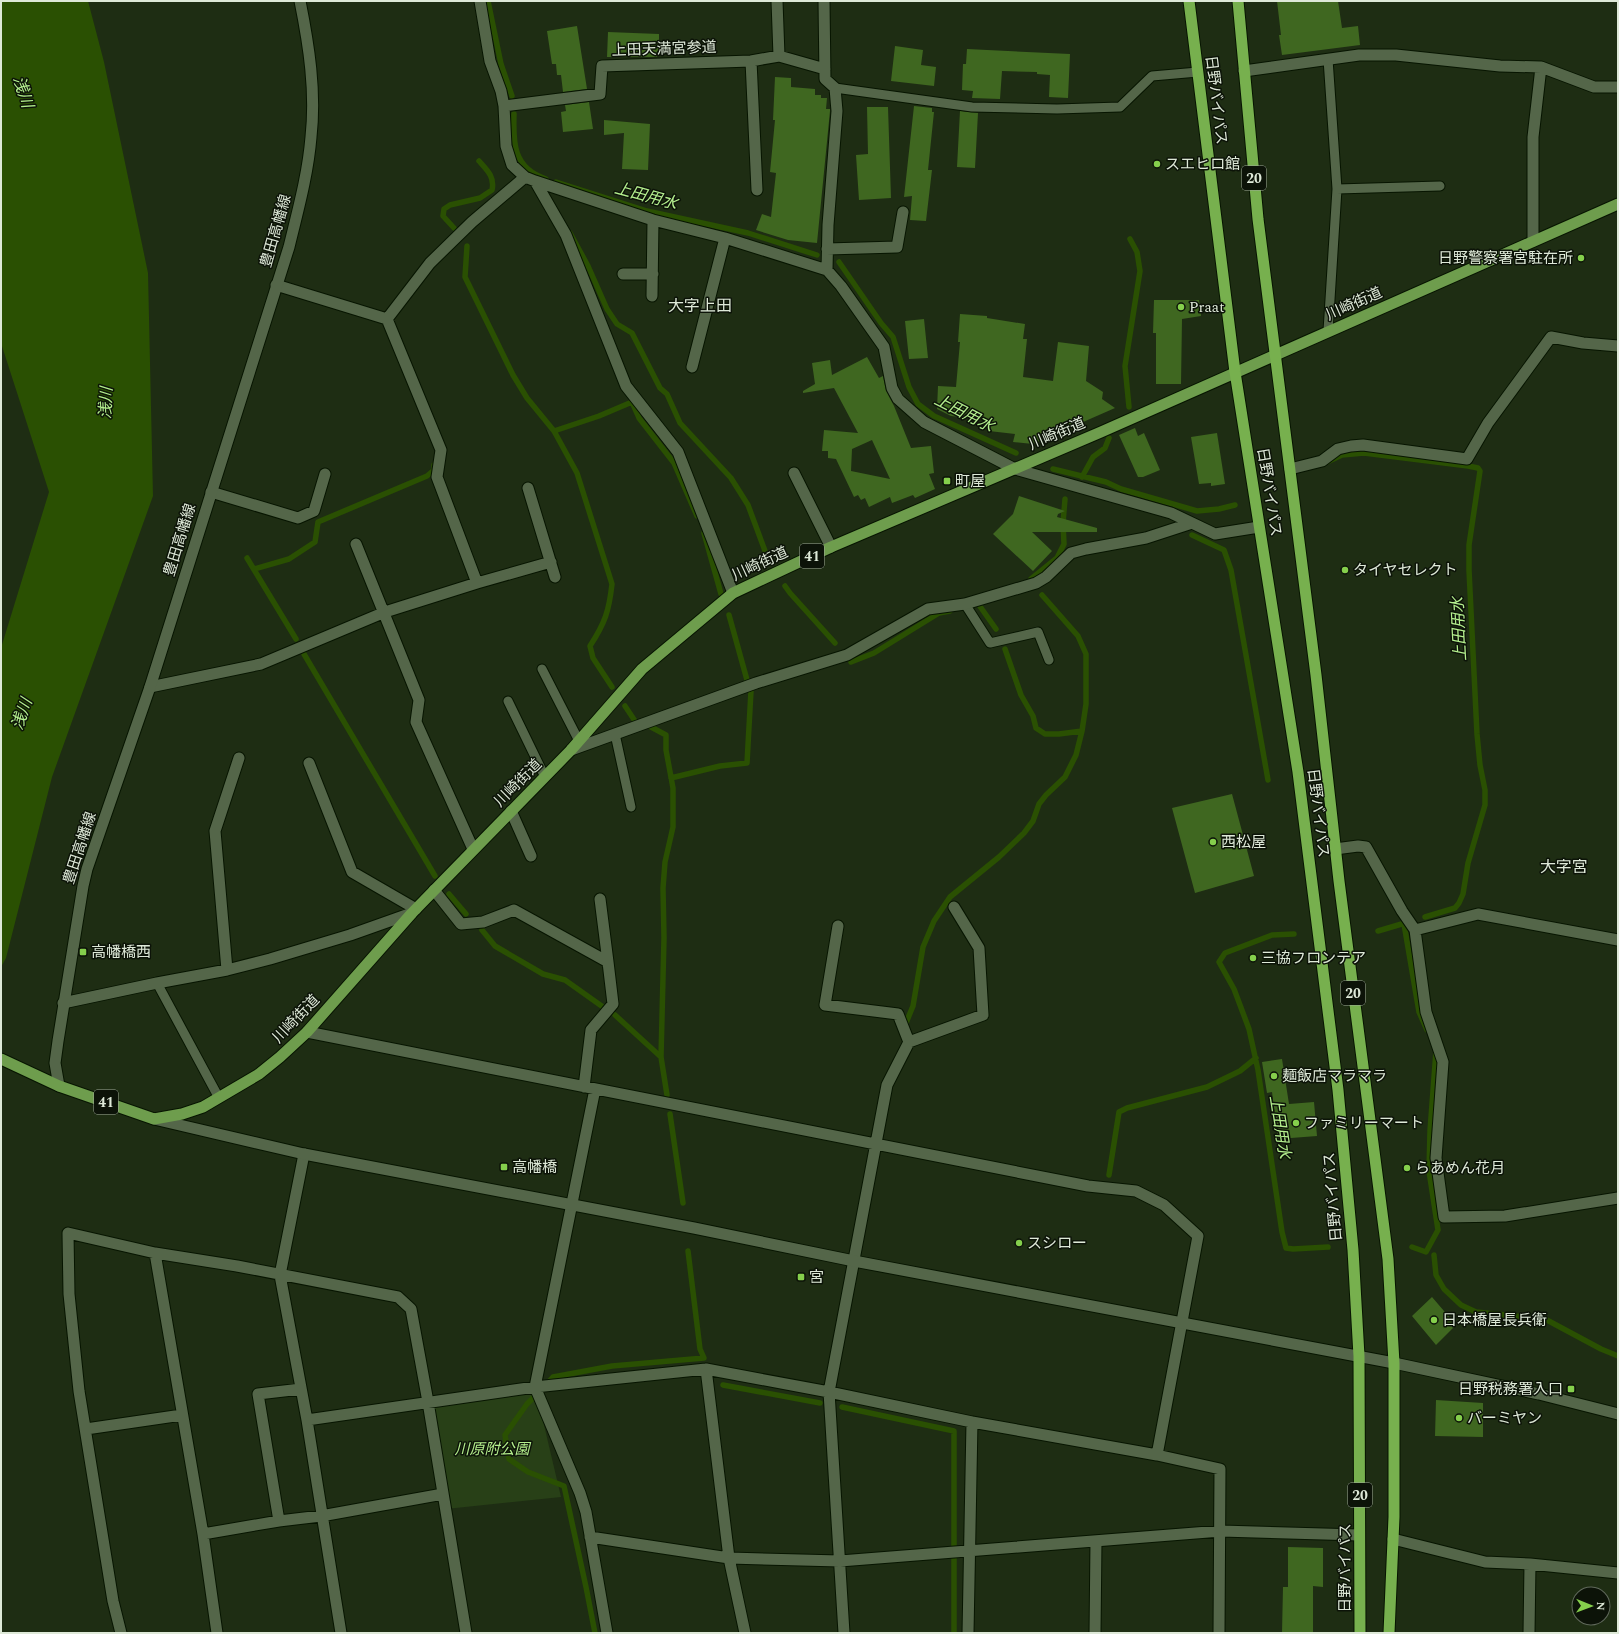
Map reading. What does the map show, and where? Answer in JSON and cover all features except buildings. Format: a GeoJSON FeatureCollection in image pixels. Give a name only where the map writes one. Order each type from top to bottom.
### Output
{"type":"FeatureCollection","features":[{"type":"Feature","properties":{"kind":"highway","name":"日野バイパス"},"geometry":{"type":"LineString","coordinates":[[1189,1],[1235,372],[1298,772],[1336,1075],[1352,1250],[1359,1356],[1360,1633]]}},
{"type":"Feature","properties":{"kind":"highway","name":"日野バイパス"},"geometry":{"type":"LineString","coordinates":[[1238,1],[1255,188],[1316,675],[1335,849],[1363,1075],[1385,1230],[1392,1312],[1394,1363],[1390,1633]]}},
{"type":"Feature","properties":{"kind":"main road","name":"川崎街道"},"geometry":{"type":"LineString","coordinates":[[59,1086],[154,1118],[182,1114],[203,1107],[259,1074],[307,1032],[414,911],[571,750],[642,669],[733,593],[831,548],[1015,469],[1618,204]]}},
{"type":"Feature","properties":{"kind":"main road","name":"41"},"geometry":{"type":"LineString","coordinates":[[1,1059],[59,1086]]}},
{"type":"Feature","properties":{"kind":"street","name":"豊田高幡線"},"geometry":{"type":"LineString","coordinates":[[59,1086],[55,1063],[82,886],[150,687],[289,247],[306,173],[311,137],[311,66],[300,1]]}},
{"type":"Feature","properties":{"kind":"street"},"geometry":{"type":"LineString","coordinates":[[480,1],[490,61],[501,91],[504,106],[506,146],[512,164],[530,179],[566,235],[626,386],[678,452],[733,593]]}},
{"type":"Feature","properties":{"kind":"street"},"geometry":{"type":"LineString","coordinates":[[777,1],[779,56]]}},
{"type":"Feature","properties":{"kind":"street"},"geometry":{"type":"LineString","coordinates":[[824,1],[826,79],[835,88],[837,111],[827,249],[827,270]]}},
{"type":"Feature","properties":{"kind":"street"},"geometry":{"type":"LineString","coordinates":[[1244,71],[1359,55],[1396,55],[1500,66],[1541,67],[1594,87],[1618,87]]}},
{"type":"Feature","properties":{"kind":"street","name":"上田天満宮参道"},"geometry":{"type":"LineString","coordinates":[[504,106],[600,94],[602,66],[751,61],[779,56],[825,69]]}},
{"type":"Feature","properties":{"kind":"street"},"geometry":{"type":"LineString","coordinates":[[751,61],[757,190]]}},
{"type":"Feature","properties":{"kind":"street"},"geometry":{"type":"LineString","coordinates":[[1533,241],[1533,137],[1541,67]]}},
{"type":"Feature","properties":{"kind":"street"},"geometry":{"type":"LineString","coordinates":[[387,319],[430,263],[472,222],[530,179]]}},
{"type":"Feature","properties":{"kind":"street"},"geometry":{"type":"LineString","coordinates":[[530,179],[653,220],[725,238],[827,270],[841,286],[884,347],[892,388],[898,399],[924,422],[1015,469],[1171,512],[1215,534],[1259,527]]}},
{"type":"Feature","properties":{"kind":"street"},"geometry":{"type":"LineString","coordinates":[[827,249],[898,247],[903,212]]}},
{"type":"Feature","properties":{"kind":"street"},"geometry":{"type":"LineString","coordinates":[[652,296],[653,220]]}},
{"type":"Feature","properties":{"kind":"street"},"geometry":{"type":"LineString","coordinates":[[692,367],[725,238]]}},
{"type":"Feature","properties":{"kind":"street"},"geometry":{"type":"LineString","coordinates":[[623,274],[653,274]]}},
{"type":"Feature","properties":{"kind":"street"},"geometry":{"type":"LineString","coordinates":[[276,285],[387,319]]}},
{"type":"Feature","properties":{"kind":"street"},"geometry":{"type":"LineString","coordinates":[[387,319],[441,450],[437,477],[477,583]]}},
{"type":"Feature","properties":{"kind":"street"},"geometry":{"type":"LineString","coordinates":[[1290,469],[1322,461],[1338,449],[1352,446],[1370,446],[1467,459],[1488,423],[1551,337],[1583,343],[1618,346]]}},
{"type":"Feature","properties":{"kind":"street"},"geometry":{"type":"LineString","coordinates":[[794,473],[831,548]]}},
{"type":"Feature","properties":{"kind":"street"},"geometry":{"type":"LineString","coordinates":[[212,492],[298,518],[314,511],[325,474]]}},
{"type":"Feature","properties":{"kind":"street"},"geometry":{"type":"LineString","coordinates":[[528,488],[555,577]]}},
{"type":"Feature","properties":{"kind":"street"},"geometry":{"type":"LineString","coordinates":[[571,750],[756,683],[847,655],[928,609],[965,604],[1036,583],[1046,577],[1071,553],[1086,548],[1146,538],[1192,523]]}},
{"type":"Feature","properties":{"kind":"street"},"geometry":{"type":"LineString","coordinates":[[356,544],[385,612],[419,700],[416,722],[473,849]]}},
{"type":"Feature","properties":{"kind":"street"},"geometry":{"type":"LineString","coordinates":[[150,687],[261,664],[385,612],[477,583],[551,562]]}},
{"type":"Feature","properties":{"kind":"street"},"geometry":{"type":"LineString","coordinates":[[227,970],[215,831],[239,758]]}},
{"type":"Feature","properties":{"kind":"street"},"geometry":{"type":"LineString","coordinates":[[309,763],[352,872],[414,911]]}},
{"type":"Feature","properties":{"kind":"street"},"geometry":{"type":"LineString","coordinates":[[511,812],[531,856]]}},
{"type":"Feature","properties":{"kind":"street"},"geometry":{"type":"LineString","coordinates":[[1335,849],[1358,846],[1366,847],[1402,911],[1415,930],[1426,1012],[1443,1062],[1436,1158],[1444,1217],[1505,1216],[1618,1198]]}},
{"type":"Feature","properties":{"kind":"street"},"geometry":{"type":"LineString","coordinates":[[434,890],[461,924],[483,922],[514,910],[608,962]]}},
{"type":"Feature","properties":{"kind":"street"},"geometry":{"type":"LineString","coordinates":[[600,899],[613,1004],[591,1030],[589,1088],[572,1205],[535,1387],[580,1492],[586,1512],[607,1633]]}},
{"type":"Feature","properties":{"kind":"street"},"geometry":{"type":"LineString","coordinates":[[844,1633],[830,1392],[887,1085],[909,1042],[983,1015],[979,948],[954,907]]}},
{"type":"Feature","properties":{"kind":"street"},"geometry":{"type":"LineString","coordinates":[[63,1003],[227,970],[270,959],[350,935],[414,911]]}},
{"type":"Feature","properties":{"kind":"street"},"geometry":{"type":"LineString","coordinates":[[1415,930],[1478,914],[1618,940]]}},
{"type":"Feature","properties":{"kind":"street"},"geometry":{"type":"LineString","coordinates":[[838,926],[825,1004],[898,1014],[909,1042]]}},
{"type":"Feature","properties":{"kind":"street"},"geometry":{"type":"LineString","coordinates":[[307,1032],[1088,1186],[1136,1191],[1164,1205],[1198,1236],[1157,1455]]}},
{"type":"Feature","properties":{"kind":"street"},"geometry":{"type":"LineString","coordinates":[[154,1118],[304,1154],[854,1261],[1394,1363],[1539,1394],[1618,1414]]}},
{"type":"Feature","properties":{"kind":"street"},"geometry":{"type":"LineString","coordinates":[[304,1154],[280,1275],[307,1420],[321,1516],[341,1633]]}},
{"type":"Feature","properties":{"kind":"street"},"geometry":{"type":"LineString","coordinates":[[121,1633],[113,1601],[79,1391],[69,1294],[68,1233],[155,1253],[237,1266],[398,1297],[411,1309],[466,1633]]}},
{"type":"Feature","properties":{"kind":"street"},"geometry":{"type":"LineString","coordinates":[[155,1253],[203,1534],[217,1633]]}},
{"type":"Feature","properties":{"kind":"street"},"geometry":{"type":"LineString","coordinates":[[706,1369],[729,1558],[745,1633]]}},
{"type":"Feature","properties":{"kind":"street"},"geometry":{"type":"LineString","coordinates":[[307,1420],[535,1387],[706,1369],[830,1392],[972,1422],[1157,1455],[1220,1469],[1221,1532],[1219,1633]]}},
{"type":"Feature","properties":{"kind":"street"},"geometry":{"type":"LineString","coordinates":[[279,1521],[258,1394],[301,1390]]}},
{"type":"Feature","properties":{"kind":"street"},"geometry":{"type":"LineString","coordinates":[[86,1430],[182,1415]]}},
{"type":"Feature","properties":{"kind":"street"},"geometry":{"type":"LineString","coordinates":[[968,1633],[966,1550],[972,1422]]}},
{"type":"Feature","properties":{"kind":"street"},"geometry":{"type":"LineString","coordinates":[[203,1534],[279,1521],[321,1516],[443,1494]]}},
{"type":"Feature","properties":{"kind":"street"},"geometry":{"type":"LineString","coordinates":[[590,1537],[729,1558],[840,1561],[966,1550],[1221,1532],[1359,1535]]}},
{"type":"Feature","properties":{"kind":"street"},"geometry":{"type":"LineString","coordinates":[[1392,1539],[1485,1562],[1530,1564],[1618,1573]]}},
{"type":"Feature","properties":{"kind":"street"},"geometry":{"type":"LineString","coordinates":[[1095,1633],[1096,1541]]}},
{"type":"Feature","properties":{"kind":"street"},"geometry":{"type":"LineString","coordinates":[[1529,1633],[1530,1564]]}},
{"type":"Feature","properties":{"kind":"lane"},"geometry":{"type":"LineString","coordinates":[[1328,59],[1337,189],[1328,331]]}},
{"type":"Feature","properties":{"kind":"lane"},"geometry":{"type":"LineString","coordinates":[[835,88],[972,108],[1057,110],[1120,107],[1152,76],[1198,72]]}},
{"type":"Feature","properties":{"kind":"lane"},"geometry":{"type":"LineString","coordinates":[[1337,189],[1440,186]]}},
{"type":"Feature","properties":{"kind":"lane"},"geometry":{"type":"LineString","coordinates":[[965,604],[990,643],[1038,632],[1049,660]]}},
{"type":"Feature","properties":{"kind":"lane"},"geometry":{"type":"LineString","coordinates":[[542,669],[579,741]]}},
{"type":"Feature","properties":{"kind":"lane"},"geometry":{"type":"LineString","coordinates":[[508,701],[545,777]]}},
{"type":"Feature","properties":{"kind":"lane"},"geometry":{"type":"LineString","coordinates":[[615,734],[631,806]]}},
{"type":"Feature","properties":{"kind":"lane"},"geometry":{"type":"LineString","coordinates":[[157,983],[219,1098]]}},
{"type":"Feature","properties":{"kind":"green space","name":"川原附公園"},"geometry":{"type":"Polygon","coordinates":[[[535,1387],[561,1497],[446,1509],[428,1402],[535,1387]]]}},
{"type":"Feature","properties":{"kind":"water","name":"浅川"},"geometry":{"type":"Polygon","coordinates":[[[1,1],[88,1],[104,62],[148,273],[153,496],[52,777],[6,958],[1,967],[1,648],[49,492],[1,343],[1,1]]]}},
{"type":"Feature","properties":{"kind":"waterway","name":"上田用水"},"geometry":{"type":"LineString","coordinates":[[488,1],[501,64],[512,96]]}},
{"type":"Feature","properties":{"kind":"waterway","name":"上田用水"},"geometry":{"type":"LineString","coordinates":[[514,114],[514,135],[517,153],[527,168],[546,179]]}},
{"type":"Feature","properties":{"kind":"waterway"},"geometry":{"type":"LineString","coordinates":[[454,228],[443,216],[444,209],[450,205],[480,198],[492,190],[493,185],[491,177],[479,161]]}},
{"type":"Feature","properties":{"kind":"waterway","name":"上田用水"},"geometry":{"type":"LineString","coordinates":[[556,182],[647,211],[748,233],[817,255]]}},
{"type":"Feature","properties":{"kind":"waterway"},"geometry":{"type":"LineString","coordinates":[[570,233],[588,266],[607,309],[617,324],[632,333],[660,388],[667,394],[680,423],[731,478],[748,505],[768,559]]}},
{"type":"Feature","properties":{"kind":"waterway"},"geometry":{"type":"LineString","coordinates":[[1129,407],[1125,366],[1140,271],[1137,252],[1130,239]]}},
{"type":"Feature","properties":{"kind":"waterway"},"geometry":{"type":"LineString","coordinates":[[467,246],[465,277],[513,375],[527,398],[554,431],[577,473],[612,584],[606,616],[590,646],[593,658],[612,687]]}},
{"type":"Feature","properties":{"kind":"waterway","name":"上田用水"},"geometry":{"type":"LineString","coordinates":[[839,262],[881,323],[893,337],[909,387],[918,404],[934,416],[1016,453]]}},
{"type":"Feature","properties":{"kind":"waterway"},"geometry":{"type":"LineString","coordinates":[[554,431],[599,416],[632,402],[639,418],[674,463],[697,516]]}},
{"type":"Feature","properties":{"kind":"waterway"},"geometry":{"type":"LineString","coordinates":[[1082,477],[1093,457],[1105,448],[1109,438]]}},
{"type":"Feature","properties":{"kind":"waterway","name":"上田用水"},"geometry":{"type":"LineString","coordinates":[[1327,462],[1342,455],[1364,453],[1468,466],[1478,468],[1480,471],[1469,545],[1469,570],[1477,734],[1480,765],[1485,790],[1485,805],[1468,863],[1463,894],[1459,903],[1455,908],[1425,917]]}},
{"type":"Feature","properties":{"kind":"waterway"},"geometry":{"type":"LineString","coordinates":[[254,569],[289,559],[315,542],[318,522],[427,476],[434,470],[434,465]]}},
{"type":"Feature","properties":{"kind":"waterway","name":"上田用水"},"geometry":{"type":"LineString","coordinates":[[1053,469],[1106,482],[1121,489],[1197,511],[1219,509],[1235,505]]}},
{"type":"Feature","properties":{"kind":"waterway"},"geometry":{"type":"LineString","coordinates":[[1031,579],[1057,558],[1064,544],[1063,523],[1065,499]]}},
{"type":"Feature","properties":{"kind":"waterway"},"geometry":{"type":"LineString","coordinates":[[704,533],[721,594]]}},
{"type":"Feature","properties":{"kind":"waterway"},"geometry":{"type":"LineString","coordinates":[[1192,535],[1224,550],[1231,570],[1268,780]]}},
{"type":"Feature","properties":{"kind":"waterway"},"geometry":{"type":"LineString","coordinates":[[247,558],[296,639]]}},
{"type":"Feature","properties":{"kind":"waterway"},"geometry":{"type":"LineString","coordinates":[[785,586],[835,643]]}},
{"type":"Feature","properties":{"kind":"waterway"},"geometry":{"type":"LineString","coordinates":[[906,1023],[913,1006],[923,947],[934,921],[950,897],[999,857],[1024,833],[1033,821],[1039,804],[1046,795],[1065,777],[1076,755],[1082,731],[1086,704],[1086,654],[1078,636],[1042,595]]}},
{"type":"Feature","properties":{"kind":"waterway"},"geometry":{"type":"LineString","coordinates":[[979,605],[996,629]]}},
{"type":"Feature","properties":{"kind":"waterway"},"geometry":{"type":"LineString","coordinates":[[851,662],[874,653],[939,613],[950,611]]}},
{"type":"Feature","properties":{"kind":"waterway"},"geometry":{"type":"LineString","coordinates":[[729,615],[747,680]]}},
{"type":"Feature","properties":{"kind":"waterway"},"geometry":{"type":"LineString","coordinates":[[1005,649],[1021,695],[1033,716],[1036,728],[1045,734],[1082,731]]}},
{"type":"Feature","properties":{"kind":"waterway"},"geometry":{"type":"LineString","coordinates":[[304,654],[435,876]]}},
{"type":"Feature","properties":{"kind":"waterway"},"geometry":{"type":"LineString","coordinates":[[671,778],[720,766],[747,763],[751,691]]}},
{"type":"Feature","properties":{"kind":"waterway"},"geometry":{"type":"LineString","coordinates":[[625,706],[635,721]]}},
{"type":"Feature","properties":{"kind":"waterway"},"geometry":{"type":"LineString","coordinates":[[651,727],[666,735],[666,750],[673,788],[673,827],[665,862],[663,888],[664,938],[661,1057],[667,1095]]}},
{"type":"Feature","properties":{"kind":"waterway"},"geometry":{"type":"LineString","coordinates":[[449,894],[466,914]]}},
{"type":"Feature","properties":{"kind":"waterway","name":"上田用水"},"geometry":{"type":"LineString","coordinates":[[1378,931],[1405,923]]}},
{"type":"Feature","properties":{"kind":"waterway"},"geometry":{"type":"LineString","coordinates":[[1404,924],[1419,1012],[1427,1030]]}},
{"type":"Feature","properties":{"kind":"waterway"},"geometry":{"type":"LineString","coordinates":[[482,930],[495,946],[543,974],[565,980],[603,1007]]}},
{"type":"Feature","properties":{"kind":"waterway","name":"上田用水"},"geometry":{"type":"LineString","coordinates":[[1294,934],[1272,935],[1225,953],[1219,962],[1234,989],[1249,1029],[1258,1070],[1282,1232],[1286,1248],[1328,1247]]}},
{"type":"Feature","properties":{"kind":"waterway"},"geometry":{"type":"LineString","coordinates":[[615,1015],[661,1057]]}},
{"type":"Feature","properties":{"kind":"waterway"},"geometry":{"type":"LineString","coordinates":[[1412,1247],[1426,1252],[1438,1230],[1429,1171],[1430,1131],[1436,1051]]}},
{"type":"Feature","properties":{"kind":"waterway"},"geometry":{"type":"LineString","coordinates":[[1109,1175],[1119,1112],[1127,1108],[1207,1087],[1240,1071],[1256,1058]]}},
{"type":"Feature","properties":{"kind":"waterway"},"geometry":{"type":"LineString","coordinates":[[670,1114],[683,1203]]}},
{"type":"Feature","properties":{"kind":"waterway"},"geometry":{"type":"LineString","coordinates":[[546,1385],[553,1377],[612,1366],[704,1358],[700,1349],[688,1251]]}},
{"type":"Feature","properties":{"kind":"waterway","name":"上田用水"},"geometry":{"type":"LineString","coordinates":[[1434,1255],[1436,1275],[1444,1289],[1461,1305],[1476,1312],[1545,1319],[1601,1349],[1618,1356]]}},
{"type":"Feature","properties":{"kind":"waterway"},"geometry":{"type":"LineString","coordinates":[[723,1385],[820,1403]]}},
{"type":"Feature","properties":{"kind":"waterway"},"geometry":{"type":"LineString","coordinates":[[538,1393],[527,1404],[505,1435],[509,1459],[528,1472],[564,1486],[595,1633]]}},
{"type":"Feature","properties":{"kind":"waterway"},"geometry":{"type":"LineString","coordinates":[[842,1407],[954,1431],[954,1633]]}},
{"type":"Feature","properties":{"kind":"place","name":"スエヒロ館"},"geometry":{"type":"Point","coordinates":[1157,164]}},
{"type":"Feature","properties":{"kind":"place","name":"日野警察署宮駐在所"},"geometry":{"type":"Point","coordinates":[1581,258]}},
{"type":"Feature","properties":{"kind":"place","name":"Praat"},"geometry":{"type":"Point","coordinates":[1181,307]}},
{"type":"Feature","properties":{"kind":"place","name":"町屋"},"geometry":{"type":"Point","coordinates":[947,481]}},
{"type":"Feature","properties":{"kind":"place","name":"タイヤセレクト"},"geometry":{"type":"Point","coordinates":[1345,570]}},
{"type":"Feature","properties":{"kind":"place","name":"西松屋"},"geometry":{"type":"Point","coordinates":[1213,842]}},
{"type":"Feature","properties":{"kind":"place","name":"高幡橋西"},"geometry":{"type":"Point","coordinates":[83,952]}},
{"type":"Feature","properties":{"kind":"place","name":"三協フロンテア"},"geometry":{"type":"Point","coordinates":[1253,958]}},
{"type":"Feature","properties":{"kind":"place","name":"麺飯店マラマラ"},"geometry":{"type":"Point","coordinates":[1274,1076]}},
{"type":"Feature","properties":{"kind":"place","name":"ファミリーマート"},"geometry":{"type":"Point","coordinates":[1296,1123]}},
{"type":"Feature","properties":{"kind":"place","name":"高幡橋"},"geometry":{"type":"Point","coordinates":[504,1167]}},
{"type":"Feature","properties":{"kind":"place","name":"らあめん花月"},"geometry":{"type":"Point","coordinates":[1407,1168]}},
{"type":"Feature","properties":{"kind":"place","name":"スシロー"},"geometry":{"type":"Point","coordinates":[1019,1243]}},
{"type":"Feature","properties":{"kind":"place","name":"宮"},"geometry":{"type":"Point","coordinates":[801,1277]}},
{"type":"Feature","properties":{"kind":"place","name":"日本橋屋長兵衛"},"geometry":{"type":"Point","coordinates":[1434,1320]}},
{"type":"Feature","properties":{"kind":"place","name":"日野税務署入口"},"geometry":{"type":"Point","coordinates":[1571,1389]}},
{"type":"Feature","properties":{"kind":"place","name":"バーミヤン"},"geometry":{"type":"Point","coordinates":[1459,1418]}},
{"type":"Feature","properties":{"kind":"district","name":"大字上田"},"geometry":{"type":"Point","coordinates":[700,306]}},
{"type":"Feature","properties":{"kind":"district","name":"大字宮"},"geometry":{"type":"Point","coordinates":[1564,867]}}]}
